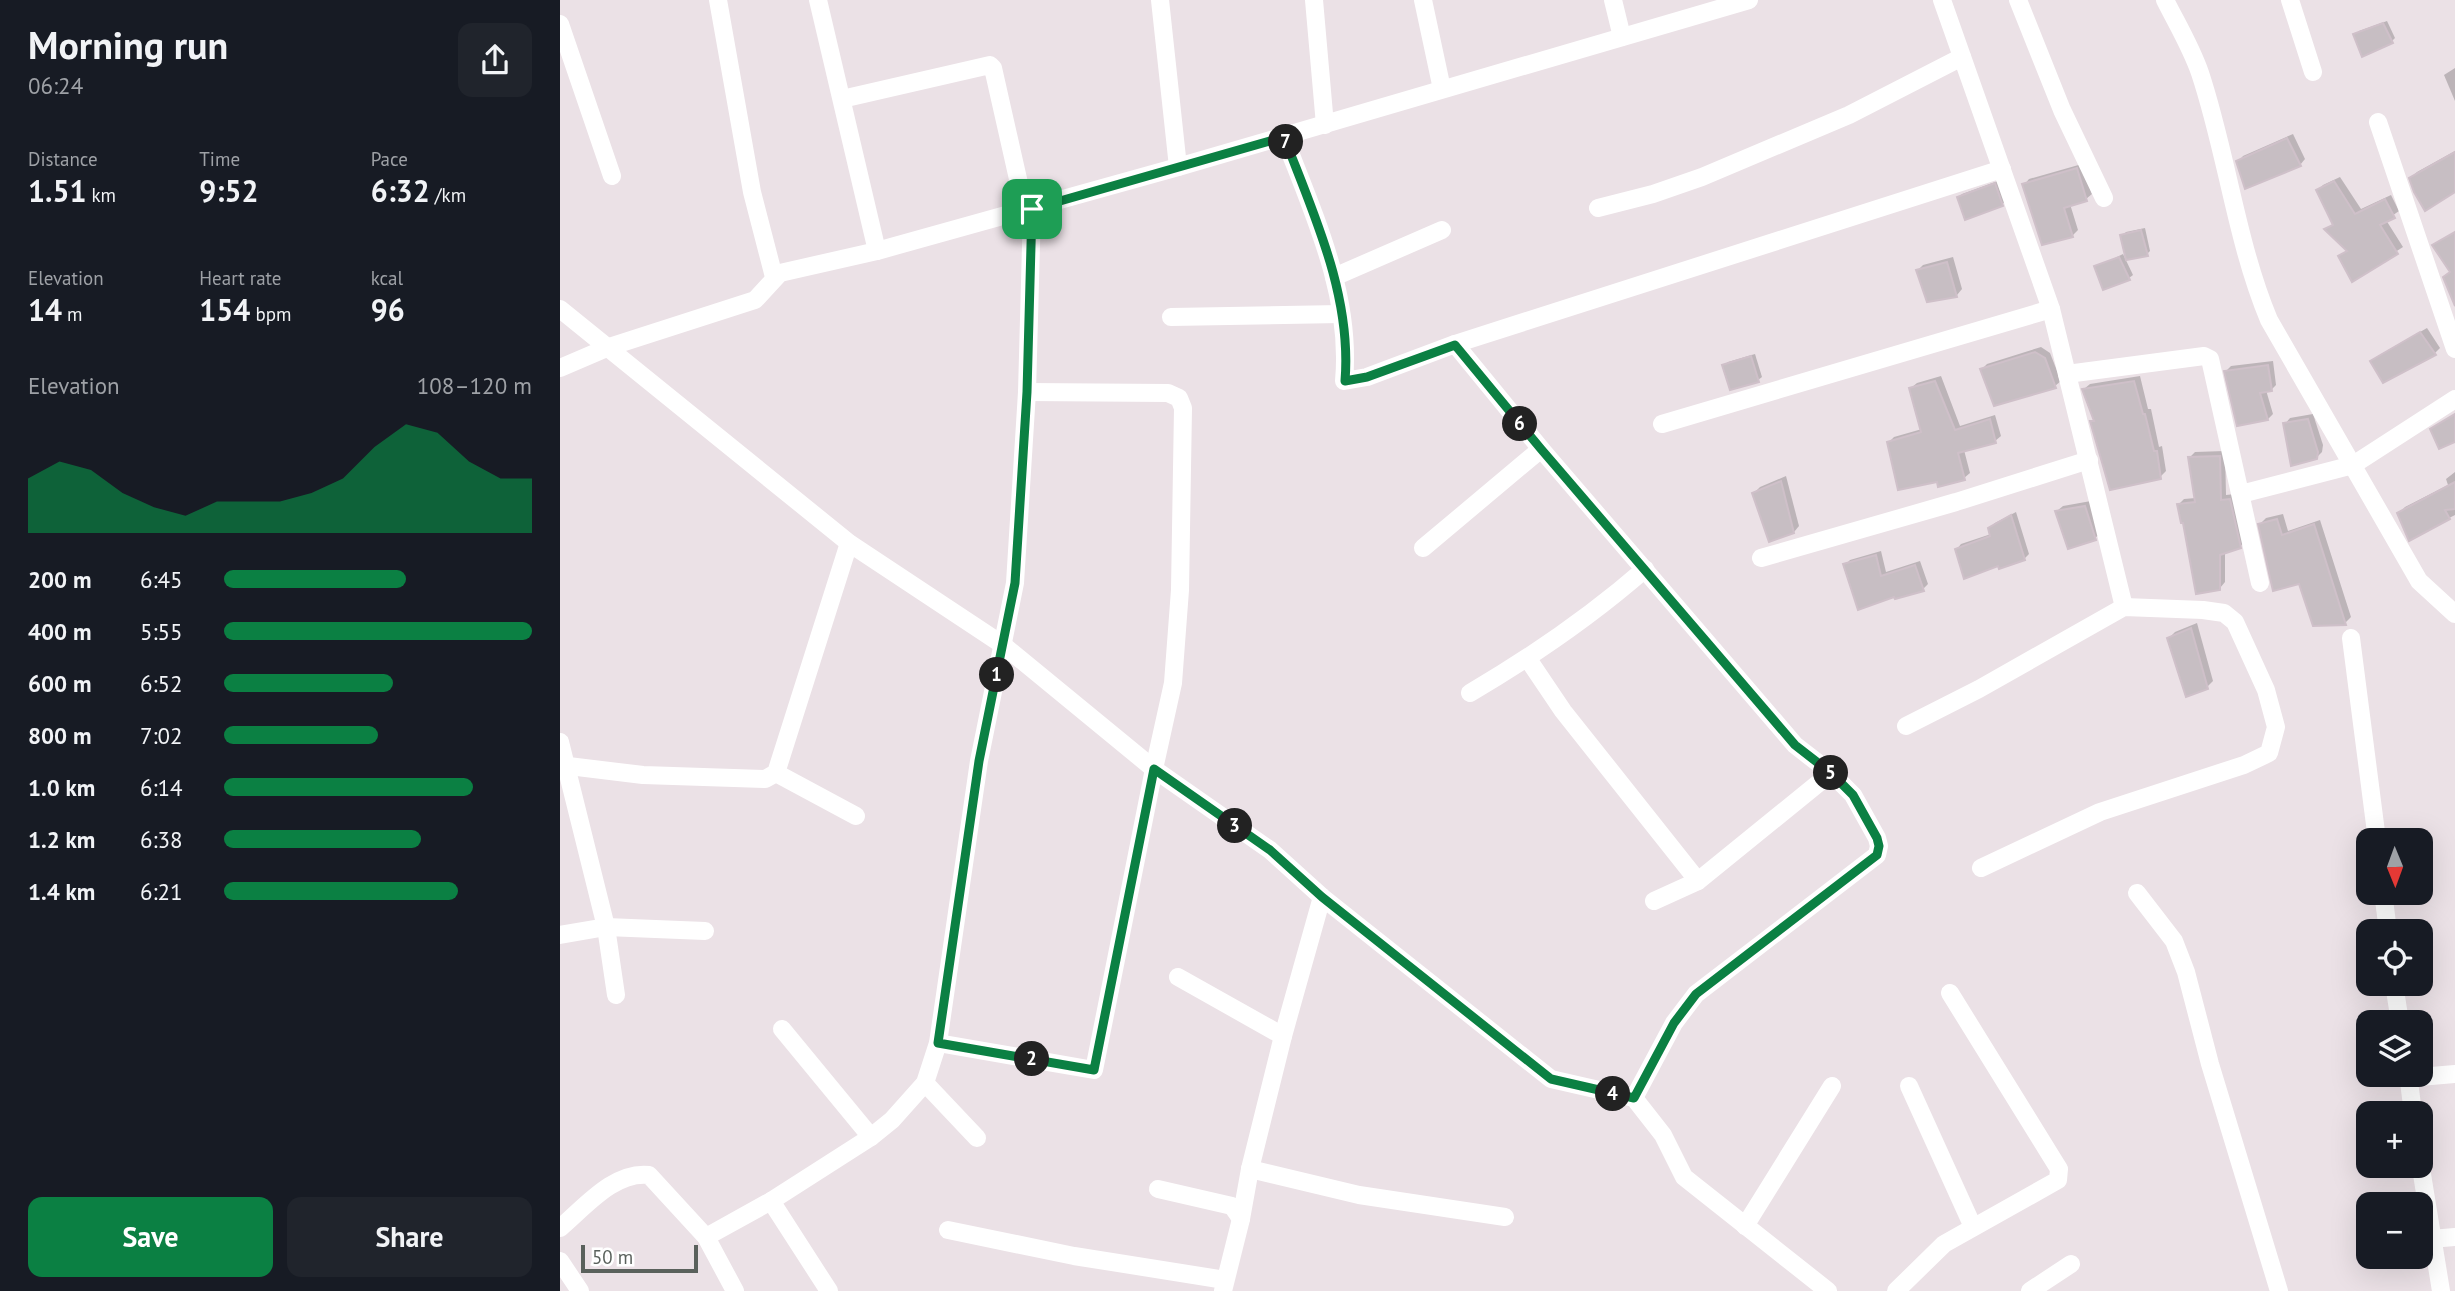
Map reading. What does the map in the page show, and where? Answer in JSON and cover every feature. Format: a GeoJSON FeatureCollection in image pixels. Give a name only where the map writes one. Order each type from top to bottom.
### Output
{"type":"FeatureCollection","features":[{"type":"Feature","properties":{"kind":"street"},"geometry":{"type":"LineString","coordinates":[[718,0],[752,192],[774,277]]}},
{"type":"Feature","properties":{"kind":"street"},"geometry":{"type":"LineString","coordinates":[[818,0],[877,251]]}},
{"type":"Feature","properties":{"kind":"street"},"geometry":{"type":"LineString","coordinates":[[1160,0],[1178,167]]}},
{"type":"Feature","properties":{"kind":"street"},"geometry":{"type":"LineString","coordinates":[[1314,0],[1325,125]]}},
{"type":"Feature","properties":{"kind":"street"},"geometry":{"type":"LineString","coordinates":[[1423,0],[1442,89]]}},
{"type":"Feature","properties":{"kind":"street"},"geometry":{"type":"LineString","coordinates":[[1613,0],[1622,37]]}},
{"type":"Feature","properties":{"kind":"street"},"geometry":{"type":"LineString","coordinates":[[560,368],[609,347],[755,300],[780,273],[877,251],[1178,167],[1749,0]]}},
{"type":"Feature","properties":{"kind":"street"},"geometry":{"type":"LineString","coordinates":[[1942,0],[2051,309],[2124,607]]}},
{"type":"Feature","properties":{"kind":"street"},"geometry":{"type":"LineString","coordinates":[[2018,0],[2062,110],[2104,198]]}},
{"type":"Feature","properties":{"kind":"street"},"geometry":{"type":"LineString","coordinates":[[2165,0],[2199,72],[2259,295],[2269,320],[2419,581],[2455,614]]}},
{"type":"Feature","properties":{"kind":"street"},"geometry":{"type":"LineString","coordinates":[[2290,0],[2313,72]]}},
{"type":"Feature","properties":{"kind":"street"},"geometry":{"type":"LineString","coordinates":[[560,24],[612,176]]}},
{"type":"Feature","properties":{"kind":"street"},"geometry":{"type":"LineString","coordinates":[[1598,208],[1653,194],[1702,177],[1849,115],[1962,57]]}},
{"type":"Feature","properties":{"kind":"street"},"geometry":{"type":"LineString","coordinates":[[706,1237],[871,1137],[892,1120],[925,1083],[938,1043],[979,761],[1015,583],[1027,392],[1028,209],[993,68],[990,65],[842,99]]}},
{"type":"Feature","properties":{"kind":"street"},"geometry":{"type":"LineString","coordinates":[[2378,122],[2455,349]]}},
{"type":"Feature","properties":{"kind":"street"},"geometry":{"type":"LineString","coordinates":[[1284,137],[1324,242],[1334,277],[1346,335],[1345,381],[1367,377],[1455,345],[2001,169]]}},
{"type":"Feature","properties":{"kind":"street"},"geometry":{"type":"LineString","coordinates":[[1334,277],[1442,230]]}},
{"type":"Feature","properties":{"kind":"street"},"geometry":{"type":"LineString","coordinates":[[560,309],[849,543],[1003,645],[1154,769],[1270,850],[1322,897],[1551,1079],[1634,1098],[1663,1135],[1684,1177],[1828,1291]]}},
{"type":"Feature","properties":{"kind":"street"},"geometry":{"type":"LineString","coordinates":[[1662,424],[2051,309]]}},
{"type":"Feature","properties":{"kind":"street"},"geometry":{"type":"LineString","coordinates":[[1171,317],[1341,314]]}},
{"type":"Feature","properties":{"kind":"street"},"geometry":{"type":"LineString","coordinates":[[1455,345],[1795,745],[1831,773],[1853,795],[1879,846],[1877,855],[1696,994],[1674,1023],[1634,1098]]}},
{"type":"Feature","properties":{"kind":"street"},"geometry":{"type":"LineString","coordinates":[[2067,374],[2204,356],[2210,359],[2260,583]]}},
{"type":"Feature","properties":{"kind":"street"},"geometry":{"type":"LineString","coordinates":[[938,1043],[1094,1070],[1154,769],[1174,683],[1180,590],[1184,408],[1179,398],[1168,393],[1027,392]]}},
{"type":"Feature","properties":{"kind":"street"},"geometry":{"type":"LineString","coordinates":[[2241,494],[2353,465],[2455,399]]}},
{"type":"Feature","properties":{"kind":"street"},"geometry":{"type":"LineString","coordinates":[[1423,548],[1541,449]]}},
{"type":"Feature","properties":{"kind":"street"},"geometry":{"type":"LineString","coordinates":[[1761,558],[1956,502],[2088,460]]}},
{"type":"Feature","properties":{"kind":"street"},"geometry":{"type":"LineString","coordinates":[[563,765],[677,777],[765,779],[776,773],[849,543]]}},
{"type":"Feature","properties":{"kind":"street"},"geometry":{"type":"LineString","coordinates":[[1471,692],[1528,659],[1601,607],[1645,569]]}},
{"type":"Feature","properties":{"kind":"street"},"geometry":{"type":"LineString","coordinates":[[1906,726],[1979,689],[2124,607],[2203,610],[2224,613],[2235,622],[2266,690],[2276,727],[2269,753],[2244,765],[2100,812],[1981,868]]}},
{"type":"Feature","properties":{"kind":"street"},"geometry":{"type":"LineString","coordinates":[[2351,638],[2375,828]]}},
{"type":"Feature","properties":{"kind":"street"},"geometry":{"type":"LineString","coordinates":[[1528,659],[1563,711],[1698,881]]}},
{"type":"Feature","properties":{"kind":"street"},"geometry":{"type":"LineString","coordinates":[[560,742],[563,765],[606,927],[616,995]]}},
{"type":"Feature","properties":{"kind":"street"},"geometry":{"type":"LineString","coordinates":[[776,773],[856,816]]}},
{"type":"Feature","properties":{"kind":"street"},"geometry":{"type":"LineString","coordinates":[[1654,901],[1698,881],[1831,773]]}},
{"type":"Feature","properties":{"kind":"street"},"geometry":{"type":"LineString","coordinates":[[2137,893],[2174,941],[2186,972],[2210,1065],[2278,1291]]}},
{"type":"Feature","properties":{"kind":"street"},"geometry":{"type":"LineString","coordinates":[[947,1230],[1224,1285],[1283,1036],[1322,897]]}},
{"type":"Feature","properties":{"kind":"street"},"geometry":{"type":"LineString","coordinates":[[560,935],[606,927],[705,931]]}},
{"type":"Feature","properties":{"kind":"street"},"geometry":{"type":"LineString","coordinates":[[1178,976],[1283,1036]]}},
{"type":"Feature","properties":{"kind":"street"},"geometry":{"type":"LineString","coordinates":[[1896,1291],[1944,1244],[2058,1180],[2059,1170],[1950,993]]}},
{"type":"Feature","properties":{"kind":"street"},"geometry":{"type":"LineString","coordinates":[[782,1029],[871,1137]]}},
{"type":"Feature","properties":{"kind":"street"},"geometry":{"type":"LineString","coordinates":[[2433,1075],[2455,1074]]}},
{"type":"Feature","properties":{"kind":"street"},"geometry":{"type":"LineString","coordinates":[[925,1083],[977,1138]]}},
{"type":"Feature","properties":{"kind":"street"},"geometry":{"type":"LineString","coordinates":[[1745,1226],[1832,1086]]}},
{"type":"Feature","properties":{"kind":"street"},"geometry":{"type":"LineString","coordinates":[[1909,1086],[1973,1227]]}},
{"type":"Feature","properties":{"kind":"street"},"geometry":{"type":"LineString","coordinates":[[1250,1169],[1359,1195],[1505,1217]]}},
{"type":"Feature","properties":{"kind":"street"},"geometry":{"type":"LineString","coordinates":[[560,1228],[618,1181],[638,1174],[649,1175],[706,1237],[735,1291]]}},
{"type":"Feature","properties":{"kind":"street"},"geometry":{"type":"LineString","coordinates":[[1158,1189],[1232,1206],[1241,1219]]}},
{"type":"Feature","properties":{"kind":"street"},"geometry":{"type":"LineString","coordinates":[[771,1200],[829,1291]]}},
{"type":"Feature","properties":{"kind":"street"},"geometry":{"type":"LineString","coordinates":[[2433,1240],[2455,1237]]}},
{"type":"Feature","properties":{"kind":"street"},"geometry":{"type":"LineString","coordinates":[[2433,1250],[2441,1291]]}},
{"type":"Feature","properties":{"kind":"street"},"geometry":{"type":"LineString","coordinates":[[560,1261],[580,1291]]}},
{"type":"Feature","properties":{"kind":"street"},"geometry":{"type":"LineString","coordinates":[[2030,1291],[2071,1264]]}},
{"type":"Feature","properties":{"kind":"building"},"geometry":{"type":"Polygon","coordinates":[[[2383,23],[2393,43],[2362,57],[2353,34],[2383,23]]]}},
{"type":"Feature","properties":{"kind":"building"},"geometry":{"type":"Polygon","coordinates":[[[2287,138],[2301,166],[2245,189],[2236,161],[2287,138]]]}},
{"type":"Feature","properties":{"kind":"building"},"geometry":{"type":"Polygon","coordinates":[[[2455,152],[2455,192],[2425,211],[2409,178],[2455,152]]]}},
{"type":"Feature","properties":{"kind":"building"},"geometry":{"type":"Polygon","coordinates":[[[2077,168],[2087,201],[2064,208],[2073,237],[2042,245],[2022,184],[2077,168]]]}},
{"type":"Feature","properties":{"kind":"building"},"geometry":{"type":"Polygon","coordinates":[[[2334,181],[2355,214],[2385,199],[2395,218],[2380,225],[2398,254],[2352,282],[2338,256],[2347,251],[2324,229],[2333,225],[2316,190],[2334,181]]]}},
{"type":"Feature","properties":{"kind":"building"},"geometry":{"type":"Polygon","coordinates":[[[1995,183],[2003,206],[1965,220],[1957,197],[1995,183]]]}},
{"type":"Feature","properties":{"kind":"building"},"geometry":{"type":"Polygon","coordinates":[[[2141,230],[2148,256],[2126,260],[2120,235],[2141,230]]]}},
{"type":"Feature","properties":{"kind":"building"},"geometry":{"type":"Polygon","coordinates":[[[2455,232],[2455,306],[2443,277],[2450,272],[2432,245],[2455,232]]]}},
{"type":"Feature","properties":{"kind":"building"},"geometry":{"type":"Polygon","coordinates":[[[2119,257],[2130,280],[2103,290],[2094,266],[2119,257]]]}},
{"type":"Feature","properties":{"kind":"building"},"geometry":{"type":"Polygon","coordinates":[[[1947,262],[1957,297],[1927,302],[1916,270],[1947,262]]]}},
{"type":"Feature","properties":{"kind":"building"},"geometry":{"type":"Polygon","coordinates":[[[2420,332],[2436,355],[2383,383],[2370,361],[2420,332]]]}},
{"type":"Feature","properties":{"kind":"building"},"geometry":{"type":"Polygon","coordinates":[[[2035,352],[2045,358],[2056,388],[1994,406],[1980,369],[2035,352]]]}},
{"type":"Feature","properties":{"kind":"building"},"geometry":{"type":"Polygon","coordinates":[[[1751,356],[1759,382],[1730,390],[1722,365],[1751,356]]]}},
{"type":"Feature","properties":{"kind":"building"},"geometry":{"type":"Polygon","coordinates":[[[2268,365],[2272,391],[2260,393],[2268,420],[2237,426],[2224,371],[2268,365]]]}},
{"type":"Feature","properties":{"kind":"building"},"geometry":{"type":"Polygon","coordinates":[[[1935,381],[1955,430],[1990,419],[1996,443],[1958,453],[1965,480],[1938,487],[1937,482],[1898,490],[1887,442],[1921,432],[1909,388],[1935,381]]]}},
{"type":"Feature","properties":{"kind":"building"},"geometry":{"type":"Polygon","coordinates":[[[2134,381],[2154,451],[2157,451],[2161,479],[2110,490],[2090,421],[2094,421],[2082,389],[2134,381]]]}},
{"type":"Feature","properties":{"kind":"building"},"geometry":{"type":"Polygon","coordinates":[[[2455,414],[2455,442],[2439,449],[2430,429],[2455,414]]]}},
{"type":"Feature","properties":{"kind":"building"},"geometry":{"type":"Polygon","coordinates":[[[2308,419],[2318,452],[2317,459],[2291,466],[2283,423],[2308,419]]]}},
{"type":"Feature","properties":{"kind":"building"},"geometry":{"type":"Polygon","coordinates":[[[2220,456],[2221,500],[2230,499],[2241,548],[2220,555],[2220,590],[2196,594],[2177,504],[2195,502],[2188,457],[2220,456]]]}},
{"type":"Feature","properties":{"kind":"building"},"geometry":{"type":"Polygon","coordinates":[[[1781,481],[1794,533],[1769,542],[1752,493],[1781,481]]]}},
{"type":"Feature","properties":{"kind":"building"},"geometry":{"type":"Polygon","coordinates":[[[2455,482],[2455,509],[2445,510],[2450,519],[2409,541],[2397,513],[2455,482]]]}},
{"type":"Feature","properties":{"kind":"building"},"geometry":{"type":"Polygon","coordinates":[[[2085,506],[2096,540],[2068,549],[2055,511],[2085,506]]]}},
{"type":"Feature","properties":{"kind":"building"},"geometry":{"type":"Polygon","coordinates":[[[2011,515],[2025,560],[1999,569],[1998,566],[1964,579],[1955,549],[1990,536],[1988,528],[2011,515]]]}},
{"type":"Feature","properties":{"kind":"building"},"geometry":{"type":"Polygon","coordinates":[[[2277,519],[2282,535],[2314,524],[2346,625],[2313,626],[2299,584],[2273,591],[2258,524],[2277,519]]]}},
{"type":"Feature","properties":{"kind":"building"},"geometry":{"type":"Polygon","coordinates":[[[1876,555],[1881,576],[1915,565],[1924,591],[1895,599],[1894,597],[1858,610],[1843,564],[1876,555]]]}},
{"type":"Feature","properties":{"kind":"building"},"geometry":{"type":"Polygon","coordinates":[[[2191,628],[2208,689],[2186,697],[2167,638],[2191,628]]]}},
{"type":"Feature","properties":{"kind":"route"},"geometry":{"type":"LineString","coordinates":[[1284,137],[1313,211],[1334,277],[1346,335],[1345,381],[1367,377],[1455,345],[1795,745],[1831,773],[1853,795],[1877,838],[1877,855],[1696,994],[1674,1023],[1634,1098],[1551,1079],[1322,897],[1270,850],[1154,769],[1094,1070],[938,1043],[979,761],[1015,583],[1027,392],[1032,209],[1284,137]]}}]}
